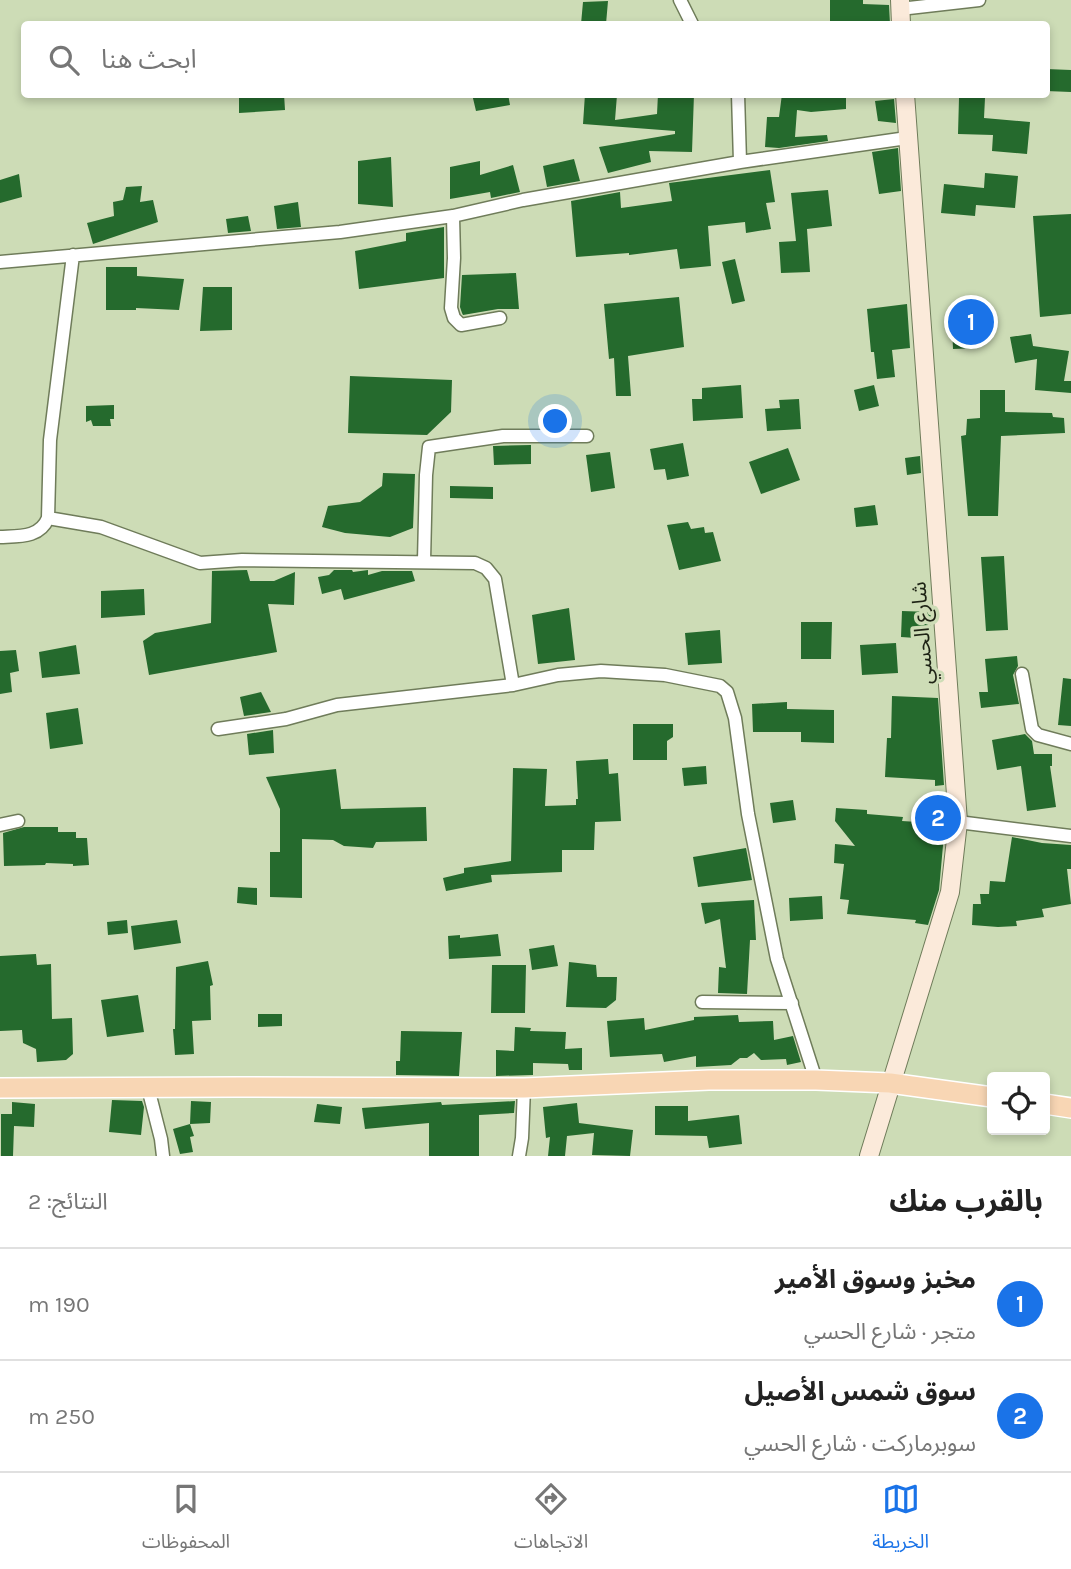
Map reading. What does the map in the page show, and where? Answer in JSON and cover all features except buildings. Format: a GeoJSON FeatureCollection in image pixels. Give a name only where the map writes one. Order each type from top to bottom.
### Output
{"type":"FeatureCollection","features":[{"type":"Feature","properties":{"kind":"main road"},"geometry":{"type":"LineString","coordinates":[[0,1088],[524,1088],[709,1080],[816,1080],[890,1083],[987,1096]]}},
{"type":"Feature","properties":{"kind":"main road"},"geometry":{"type":"LineString","coordinates":[[1050,1105],[1071,1108]]}},
{"type":"Feature","properties":{"kind":"street"},"geometry":{"type":"LineString","coordinates":[[680,0],[690,21]]}},
{"type":"Feature","properties":{"kind":"street"},"geometry":{"type":"LineString","coordinates":[[901,11],[979,0]]}},
{"type":"Feature","properties":{"kind":"street"},"geometry":{"type":"LineString","coordinates":[[738,98],[740,162]]}},
{"type":"Feature","properties":{"kind":"street","name":"شارع الحسي"},"geometry":{"type":"LineString","coordinates":[[869,1156],[950,892],[958,822],[905,98]]}},
{"type":"Feature","properties":{"kind":"street"},"geometry":{"type":"LineString","coordinates":[[0,262],[341,232],[453,216],[523,200],[740,162],[907,138]]}},
{"type":"Feature","properties":{"kind":"street"},"geometry":{"type":"LineString","coordinates":[[453,216],[451,308],[454,318],[461,325],[500,318]]}},
{"type":"Feature","properties":{"kind":"street"},"geometry":{"type":"LineString","coordinates":[[0,537],[24,536],[38,532],[48,518],[50,440],[73,255]]}},
{"type":"Feature","properties":{"kind":"street"},"geometry":{"type":"LineString","coordinates":[[424,561],[429,447],[503,436],[587,436]]}},
{"type":"Feature","properties":{"kind":"street"},"geometry":{"type":"LineString","coordinates":[[48,518],[101,527],[200,563],[242,559],[475,563],[486,568],[495,579],[513,685]]}},
{"type":"Feature","properties":{"kind":"street"},"geometry":{"type":"LineString","coordinates":[[218,729],[286,719],[337,705],[513,685],[558,675],[601,671],[675,677],[720,687],[727,692],[735,718],[748,814],[777,959],[816,1080]]}},
{"type":"Feature","properties":{"kind":"street"},"geometry":{"type":"LineString","coordinates":[[1022,674],[1032,729],[1038,735],[1071,744]]}},
{"type":"Feature","properties":{"kind":"street"},"geometry":{"type":"LineString","coordinates":[[0,825],[18,821]]}},
{"type":"Feature","properties":{"kind":"street"},"geometry":{"type":"LineString","coordinates":[[958,822],[1071,836]]}},
{"type":"Feature","properties":{"kind":"street"},"geometry":{"type":"LineString","coordinates":[[702,1002],[792,1003]]}},
{"type":"Feature","properties":{"kind":"street"},"geometry":{"type":"LineString","coordinates":[[148,1088],[163,1156]]}},
{"type":"Feature","properties":{"kind":"street"},"geometry":{"type":"LineString","coordinates":[[519,1156],[524,1088]]}},
{"type":"Feature","properties":{"kind":"place","name":"مخبز وسوق الأمير"},"geometry":{"type":"Point","coordinates":[971,322]}},
{"type":"Feature","properties":{"kind":"place","name":"سوق شمس الأصيل"},"geometry":{"type":"Point","coordinates":[938,818]}}]}
